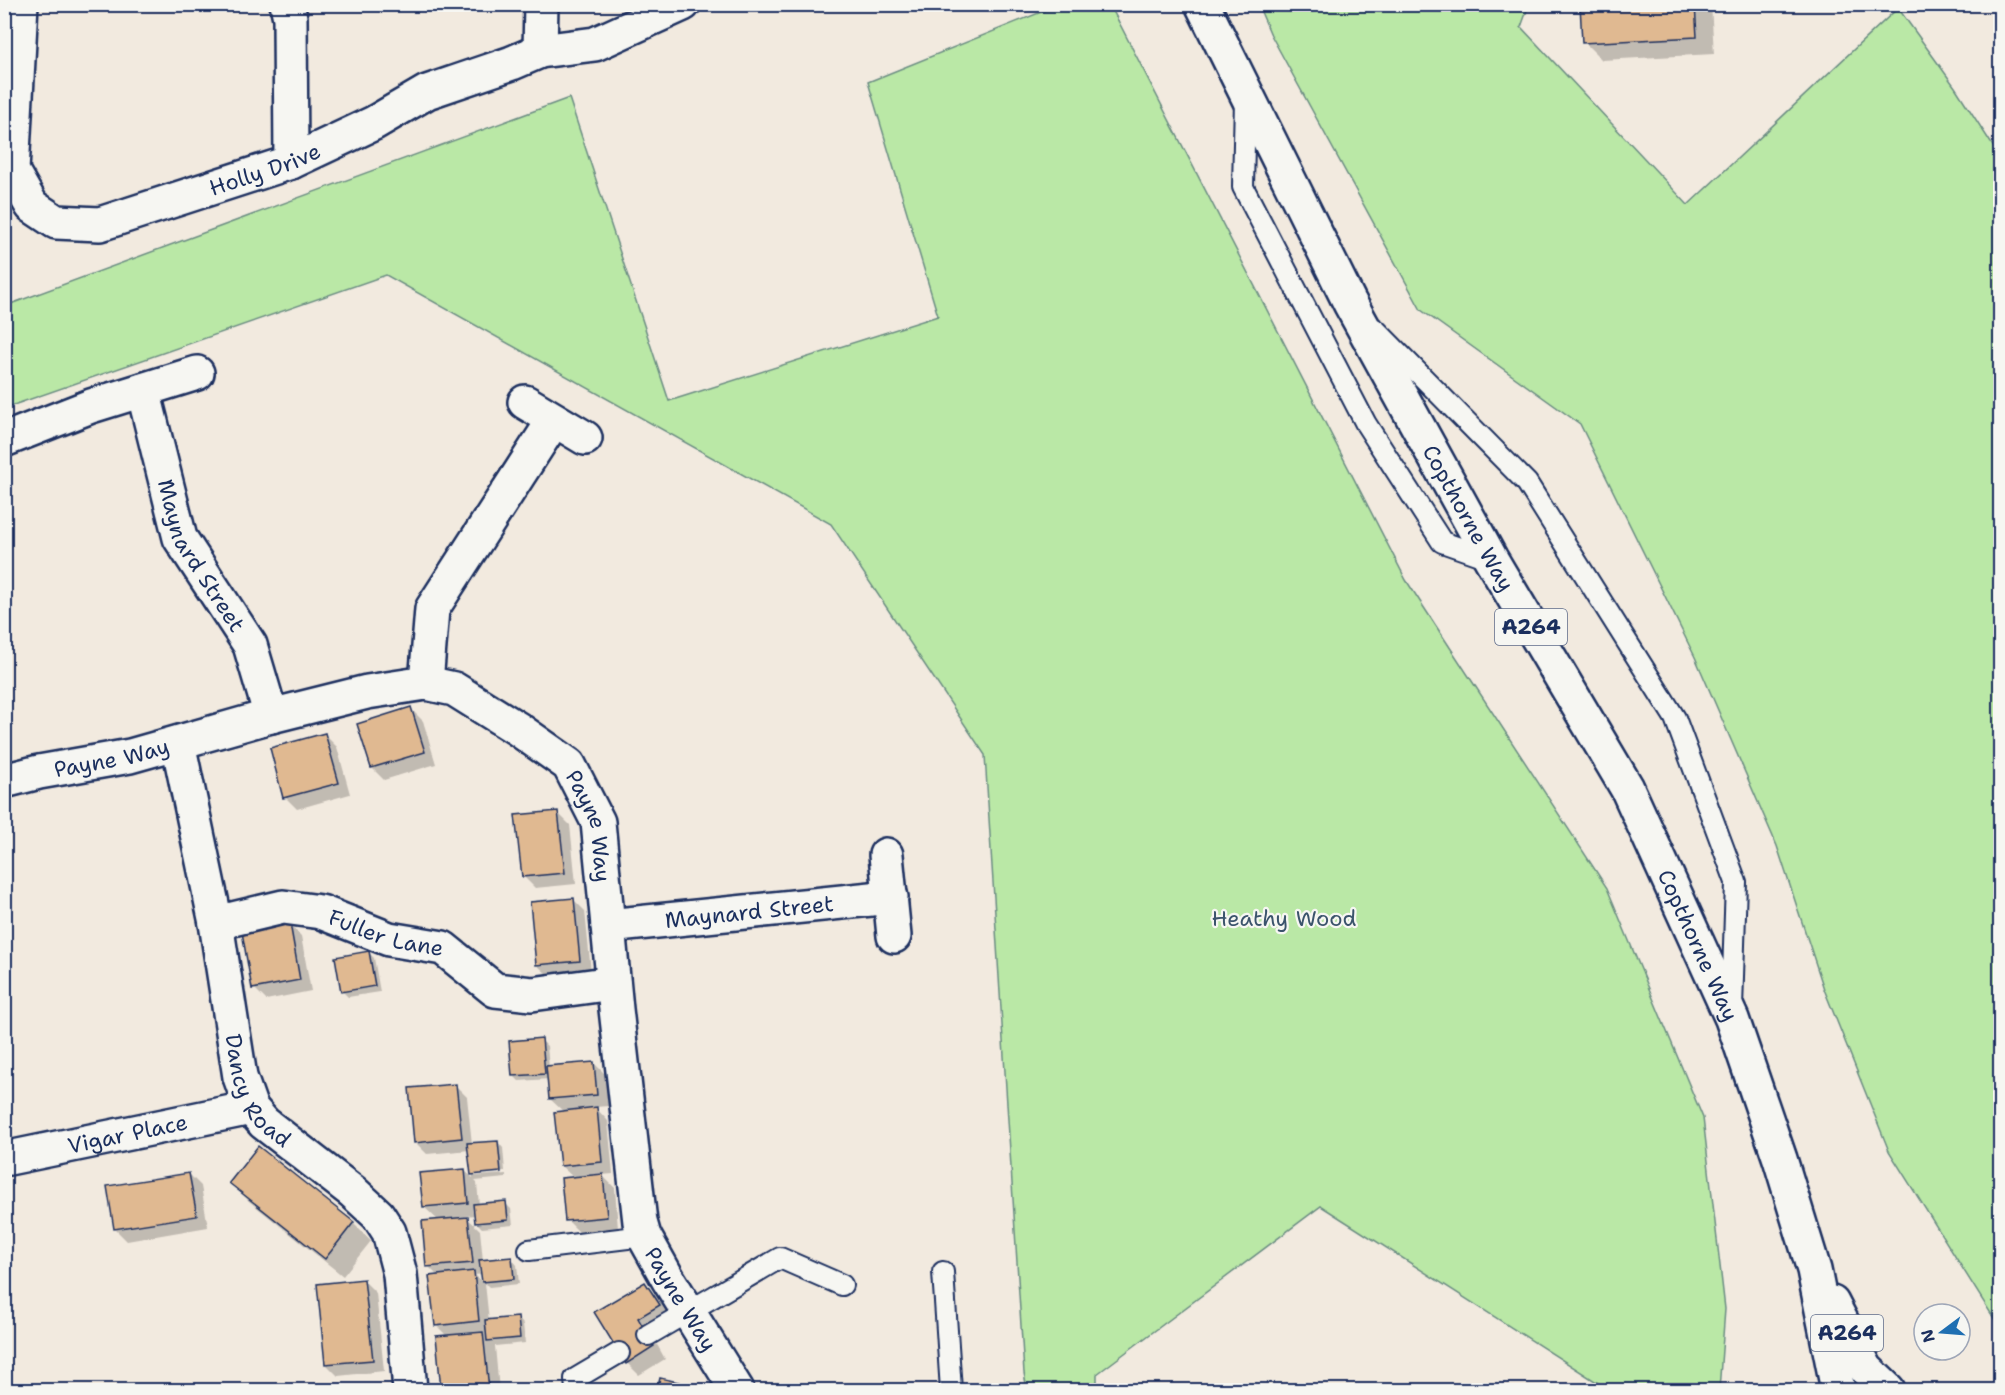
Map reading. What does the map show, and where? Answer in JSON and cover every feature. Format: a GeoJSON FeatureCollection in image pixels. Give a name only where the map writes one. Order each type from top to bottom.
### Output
{"type":"FeatureCollection","features":[{"type":"Feature","properties":{"kind":"main road","name":"Holly Drive"},"geometry":{"type":"LineString","coordinates":[[21,4],[12,171],[32,206],[56,222],[99,224],[291,162],[374,123],[427,92],[540,51],[595,44],[683,4]]}},
{"type":"Feature","properties":{"kind":"main road"},"geometry":{"type":"LineString","coordinates":[[287,4],[290,18],[291,162]]}},
{"type":"Feature","properties":{"kind":"main road"},"geometry":{"type":"LineString","coordinates":[[540,51],[541,4]]}},
{"type":"Feature","properties":{"kind":"main road","name":"Copthorne Way"},"geometry":{"type":"LineString","coordinates":[[1202,4],[1350,303],[1491,559],[1627,788],[1732,1019],[1780,1159],[1814,1270],[1838,1390]]}},
{"type":"Feature","properties":{"kind":"main road"},"geometry":{"type":"LineString","coordinates":[[4,440],[91,406],[197,373]]}},
{"type":"Feature","properties":{"kind":"main road","name":"Maynard Street"},"geometry":{"type":"LineString","coordinates":[[143,390],[180,538],[250,645],[272,716]]}},
{"type":"Feature","properties":{"kind":"main road"},"geometry":{"type":"LineString","coordinates":[[525,402],[585,438]]}},
{"type":"Feature","properties":{"kind":"main road"},"geometry":{"type":"LineString","coordinates":[[426,683],[432,609],[554,420]]}},
{"type":"Feature","properties":{"kind":"main road","name":"Payne Way"},"geometry":{"type":"LineString","coordinates":[[4,782],[39,772],[130,756],[367,692],[426,683],[454,689],[518,729],[569,765],[598,822],[640,1222],[644,1236],[737,1390]]}},
{"type":"Feature","properties":{"kind":"main road","name":"Dancy Road"},"geometry":{"type":"LineString","coordinates":[[178,743],[216,923],[240,1077],[251,1108],[264,1122],[353,1192],[378,1215],[389,1232],[400,1274],[410,1390]]}},
{"type":"Feature","properties":{"kind":"main road"},"geometry":{"type":"LineString","coordinates":[[886,855],[894,936]]}},
{"type":"Feature","properties":{"kind":"main road","name":"Maynard Street"},"geometry":{"type":"LineString","coordinates":[[608,926],[891,897]]}},
{"type":"Feature","properties":{"kind":"main road","name":"Fuller Lane"},"geometry":{"type":"LineString","coordinates":[[216,923],[283,907],[321,912],[389,939],[443,948],[495,990],[532,994],[614,983]]}},
{"type":"Feature","properties":{"kind":"main road","name":"Vigar Place"},"geometry":{"type":"LineString","coordinates":[[4,1159],[251,1108]]}},
{"type":"Feature","properties":{"kind":"main road","name":"Copthorne Way"},"geometry":{"type":"LineString","coordinates":[[1814,1270],[1866,1369],[1888,1390]]}},
{"type":"Feature","properties":{"kind":"lane"},"geometry":{"type":"LineString","coordinates":[[1246,93],[1243,187],[1361,413],[1442,542],[1491,559]]}},
{"type":"Feature","properties":{"kind":"lane"},"geometry":{"type":"LineString","coordinates":[[1350,303],[1527,483],[1675,718],[1736,882],[1732,1019]]}},
{"type":"Feature","properties":{"kind":"lane"},"geometry":{"type":"LineString","coordinates":[[528,1250],[644,1236]]}},
{"type":"Feature","properties":{"kind":"lane"},"geometry":{"type":"LineString","coordinates":[[648,1335],[780,1258],[842,1284]]}},
{"type":"Feature","properties":{"kind":"lane"},"geometry":{"type":"LineString","coordinates":[[943,1272],[951,1390]]}},
{"type":"Feature","properties":{"kind":"lane"},"geometry":{"type":"LineString","coordinates":[[576,1390],[575,1379],[619,1353]]}},
{"type":"Feature","properties":{"kind":"green space","name":"Heathy Wood"},"geometry":{"type":"Polygon","coordinates":[[[1061,4],[1110,5],[1406,580],[1607,888],[1703,1118],[1725,1309],[1719,1390],[1609,1390],[1321,1206],[1097,1374],[1097,1390],[1027,1390],[1024,1373],[985,755],[831,524],[386,275],[5,408],[5,306],[569,98],[669,401],[938,316],[868,82],[1061,4]]]}},
{"type":"Feature","properties":{"kind":"green space"},"geometry":{"type":"Polygon","coordinates":[[[1258,5],[1529,5],[1521,27],[1688,205],[1898,8],[1955,87],[2000,157],[2000,1328],[1889,1151],[1824,989],[1777,846],[1695,657],[1580,424],[1421,310],[1271,35],[1258,5]]]}},
{"type":"Feature","properties":{"kind":"building"},"geometry":{"type":"Polygon","coordinates":[[[1580,4],[1695,4],[1697,37],[1582,43],[1580,4]]]}},
{"type":"Feature","properties":{"kind":"building"},"geometry":{"type":"Polygon","coordinates":[[[411,707],[425,752],[371,768],[357,724],[411,707]]]}},
{"type":"Feature","properties":{"kind":"building"},"geometry":{"type":"Polygon","coordinates":[[[325,733],[339,783],[283,798],[270,748],[325,733]]]}},
{"type":"Feature","properties":{"kind":"building"},"geometry":{"type":"Polygon","coordinates":[[[558,811],[565,873],[522,877],[515,815],[558,811]]]}},
{"type":"Feature","properties":{"kind":"building"},"geometry":{"type":"Polygon","coordinates":[[[574,898],[580,961],[536,965],[530,902],[574,898]]]}},
{"type":"Feature","properties":{"kind":"building"},"geometry":{"type":"Polygon","coordinates":[[[290,923],[300,980],[252,989],[242,932],[290,923]]]}},
{"type":"Feature","properties":{"kind":"building"},"geometry":{"type":"Polygon","coordinates":[[[369,951],[375,986],[341,992],[335,957],[369,951]]]}},
{"type":"Feature","properties":{"kind":"building"},"geometry":{"type":"Polygon","coordinates":[[[542,1038],[545,1074],[512,1076],[509,1041],[542,1038]]]}},
{"type":"Feature","properties":{"kind":"building"},"geometry":{"type":"Polygon","coordinates":[[[594,1062],[597,1095],[549,1099],[546,1066],[594,1062]]]}},
{"type":"Feature","properties":{"kind":"building"},"geometry":{"type":"Polygon","coordinates":[[[456,1084],[462,1138],[414,1143],[409,1088],[456,1084]]]}},
{"type":"Feature","properties":{"kind":"building"},"geometry":{"type":"Polygon","coordinates":[[[597,1107],[602,1162],[560,1166],[554,1112],[597,1107]]]}},
{"type":"Feature","properties":{"kind":"building"},"geometry":{"type":"Polygon","coordinates":[[[498,1141],[501,1172],[471,1175],[467,1143],[498,1141]]]}},
{"type":"Feature","properties":{"kind":"building"},"geometry":{"type":"Polygon","coordinates":[[[258,1146],[354,1222],[325,1259],[229,1183],[258,1146]]]}},
{"type":"Feature","properties":{"kind":"building"},"geometry":{"type":"Polygon","coordinates":[[[465,1169],[468,1203],[423,1207],[419,1173],[465,1169]]]}},
{"type":"Feature","properties":{"kind":"building"},"geometry":{"type":"Polygon","coordinates":[[[189,1173],[197,1216],[114,1229],[107,1186],[189,1173]]]}},
{"type":"Feature","properties":{"kind":"building"},"geometry":{"type":"Polygon","coordinates":[[[603,1174],[607,1217],[565,1221],[561,1178],[603,1174]]]}},
{"type":"Feature","properties":{"kind":"building"},"geometry":{"type":"Polygon","coordinates":[[[506,1201],[508,1220],[475,1223],[473,1204],[506,1201]]]}},
{"type":"Feature","properties":{"kind":"building"},"geometry":{"type":"Polygon","coordinates":[[[468,1217],[473,1263],[426,1267],[422,1221],[468,1217]]]}},
{"type":"Feature","properties":{"kind":"building"},"geometry":{"type":"Polygon","coordinates":[[[512,1257],[514,1279],[482,1282],[479,1260],[512,1257]]]}},
{"type":"Feature","properties":{"kind":"building"},"geometry":{"type":"Polygon","coordinates":[[[474,1271],[479,1321],[435,1326],[429,1276],[474,1271]]]}},
{"type":"Feature","properties":{"kind":"building"},"geometry":{"type":"Polygon","coordinates":[[[364,1279],[373,1360],[325,1364],[317,1284],[364,1279]]]}},
{"type":"Feature","properties":{"kind":"building"},"geometry":{"type":"Polygon","coordinates":[[[645,1282],[660,1305],[638,1318],[654,1346],[626,1364],[594,1312],[645,1282]]]}},
{"type":"Feature","properties":{"kind":"building"},"geometry":{"type":"Polygon","coordinates":[[[518,1317],[520,1338],[487,1341],[485,1320],[518,1317]]]}},
{"type":"Feature","properties":{"kind":"building"},"geometry":{"type":"Polygon","coordinates":[[[483,1332],[489,1389],[441,1390],[436,1336],[483,1332]]]}},
{"type":"Feature","properties":{"kind":"building"},"geometry":{"type":"Polygon","coordinates":[[[660,1378],[701,1387],[700,1390],[657,1390],[660,1378]]]}}]}
